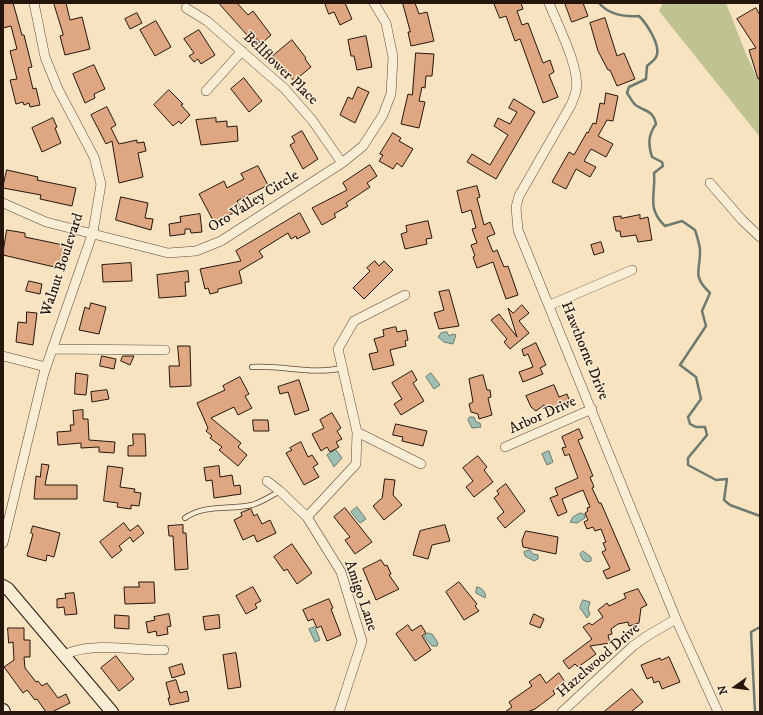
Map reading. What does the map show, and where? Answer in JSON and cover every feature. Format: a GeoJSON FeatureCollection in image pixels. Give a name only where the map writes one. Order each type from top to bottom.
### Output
{"type":"FeatureCollection","features":[{"type":"Feature","properties":{"kind":"street","name":"Walnut Boulevard"},"geometry":{"type":"LineString","coordinates":[[3,543],[46,367],[93,232],[101,184],[94,157],[58,89],[45,56],[34,3]]}},
{"type":"Feature","properties":{"kind":"street","name":"Oro Valley Circle"},"geometry":{"type":"LineString","coordinates":[[3,203],[46,222],[93,232],[168,253],[196,251],[220,241],[342,163],[363,146],[383,115],[391,94],[394,57],[386,23],[374,3]]}},
{"type":"Feature","properties":{"kind":"street","name":"Hawthorne Drive"},"geometry":{"type":"LineString","coordinates":[[549,3],[574,66],[577,79],[576,91],[571,105],[519,196],[516,207],[518,230],[550,305],[676,620],[718,712]]}},
{"type":"Feature","properties":{"kind":"street","name":"Bellflower Place"},"geometry":{"type":"LineString","coordinates":[[186,8],[207,21],[289,94],[312,120],[342,163]]}},
{"type":"Feature","properties":{"kind":"street"},"geometry":{"type":"LineString","coordinates":[[206,91],[242,52]]}},
{"type":"Feature","properties":{"kind":"street"},"geometry":{"type":"LineString","coordinates":[[710,183],[742,220],[760,237]]}},
{"type":"Feature","properties":{"kind":"street"},"geometry":{"type":"LineString","coordinates":[[550,305],[632,270]]}},
{"type":"Feature","properties":{"kind":"street"},"geometry":{"type":"LineString","coordinates":[[307,517],[356,464],[357,432],[338,349],[354,321],[405,295]]}},
{"type":"Feature","properties":{"kind":"street"},"geometry":{"type":"LineString","coordinates":[[52,349],[165,350]]}},
{"type":"Feature","properties":{"kind":"street"},"geometry":{"type":"LineString","coordinates":[[3,356],[46,367]]}},
{"type":"Feature","properties":{"kind":"street","name":"Arbor Drive"},"geometry":{"type":"LineString","coordinates":[[506,447],[592,409]]}},
{"type":"Feature","properties":{"kind":"street"},"geometry":{"type":"LineString","coordinates":[[357,432],[421,464]]}},
{"type":"Feature","properties":{"kind":"street","name":"Amigo Lane"},"geometry":{"type":"LineString","coordinates":[[266,481],[280,491],[307,517],[341,572],[362,641],[339,712]]}},
{"type":"Feature","properties":{"kind":"street"},"geometry":{"type":"LineString","coordinates":[[3,586],[8,589],[112,712]]}},
{"type":"Feature","properties":{"kind":"street","name":"Hazelwood Drive"},"geometry":{"type":"LineString","coordinates":[[562,712],[633,646],[647,636],[676,620]]}},
{"type":"Feature","properties":{"kind":"street"},"geometry":{"type":"LineString","coordinates":[[64,655],[74,650],[91,649],[164,650]]}},
{"type":"Feature","properties":{"kind":"lane"},"geometry":{"type":"LineString","coordinates":[[252,367],[270,366],[314,372],[342,368]]}},
{"type":"Feature","properties":{"kind":"lane"},"geometry":{"type":"LineString","coordinates":[[185,518],[195,513],[212,509],[253,504],[280,491]]}},
{"type":"Feature","properties":{"kind":"green space"},"geometry":{"type":"Polygon","coordinates":[[[663,3],[726,3],[746,54],[760,84],[760,137],[659,11],[663,3]]]}},
{"type":"Feature","properties":{"kind":"water"},"geometry":{"type":"Polygon","coordinates":[[[447,332],[449,336],[453,334],[456,335],[453,344],[444,342],[438,337],[441,333],[447,332]]]}},
{"type":"Feature","properties":{"kind":"water"},"geometry":{"type":"Polygon","coordinates":[[[431,373],[440,385],[434,389],[426,377],[431,373]]]}},
{"type":"Feature","properties":{"kind":"water"},"geometry":{"type":"Polygon","coordinates":[[[470,417],[474,417],[476,422],[480,423],[481,427],[472,428],[468,420],[470,417]]]}},
{"type":"Feature","properties":{"kind":"water"},"geometry":{"type":"Polygon","coordinates":[[[336,450],[342,458],[334,467],[327,455],[336,450]]]}},
{"type":"Feature","properties":{"kind":"water"},"geometry":{"type":"Polygon","coordinates":[[[549,451],[553,462],[547,465],[542,454],[549,451]]]}},
{"type":"Feature","properties":{"kind":"water"},"geometry":{"type":"Polygon","coordinates":[[[357,507],[366,519],[360,523],[351,512],[357,507]]]}},
{"type":"Feature","properties":{"kind":"water"},"geometry":{"type":"Polygon","coordinates":[[[581,513],[585,515],[585,518],[577,523],[570,522],[573,517],[581,513]]]}},
{"type":"Feature","properties":{"kind":"water"},"geometry":{"type":"Polygon","coordinates":[[[530,550],[533,554],[538,555],[538,559],[534,561],[525,556],[524,552],[530,550]]]}},
{"type":"Feature","properties":{"kind":"water"},"geometry":{"type":"Polygon","coordinates":[[[583,551],[591,557],[591,561],[587,562],[583,560],[580,554],[583,551]]]}},
{"type":"Feature","properties":{"kind":"water"},"geometry":{"type":"Polygon","coordinates":[[[477,587],[484,591],[485,598],[476,593],[477,587]]]}},
{"type":"Feature","properties":{"kind":"water"},"geometry":{"type":"Polygon","coordinates":[[[583,600],[590,602],[588,609],[590,614],[587,618],[580,608],[583,600]]]}},
{"type":"Feature","properties":{"kind":"water"},"geometry":{"type":"Polygon","coordinates":[[[315,627],[320,640],[315,642],[309,629],[315,627]]]}},
{"type":"Feature","properties":{"kind":"water"},"geometry":{"type":"Polygon","coordinates":[[[428,633],[432,634],[438,643],[437,646],[432,646],[424,637],[428,633]]]}},
{"type":"Feature","properties":{"kind":"building"},"geometry":{"type":"Polygon","coordinates":[[[3,3],[13,3],[22,35],[24,35],[32,67],[28,68],[33,89],[36,88],[40,105],[30,107],[29,103],[24,105],[23,102],[16,104],[10,80],[17,79],[10,51],[17,49],[11,26],[3,28],[3,3]]]}},
{"type":"Feature","properties":{"kind":"building"},"geometry":{"type":"Polygon","coordinates":[[[54,3],[66,3],[70,20],[82,17],[90,49],[65,55],[60,36],[63,35],[54,3]]]}},
{"type":"Feature","properties":{"kind":"building"},"geometry":{"type":"Polygon","coordinates":[[[219,3],[237,3],[248,15],[253,11],[271,35],[261,44],[254,36],[251,39],[219,3]]]}},
{"type":"Feature","properties":{"kind":"building"},"geometry":{"type":"Polygon","coordinates":[[[325,3],[345,3],[352,19],[340,25],[334,12],[329,14],[325,3]]]}},
{"type":"Feature","properties":{"kind":"building"},"geometry":{"type":"Polygon","coordinates":[[[403,3],[415,3],[419,14],[427,12],[434,41],[411,46],[408,32],[410,32],[403,3]]]}},
{"type":"Feature","properties":{"kind":"building"},"geometry":{"type":"Polygon","coordinates":[[[494,3],[521,3],[523,9],[517,11],[522,25],[528,23],[543,63],[550,60],[554,72],[549,75],[558,97],[543,103],[520,39],[515,41],[506,16],[500,18],[494,3]]]}},
{"type":"Feature","properties":{"kind":"building"},"geometry":{"type":"Polygon","coordinates":[[[565,3],[583,3],[588,16],[572,22],[565,3]]]}},
{"type":"Feature","properties":{"kind":"building"},"geometry":{"type":"Polygon","coordinates":[[[756,8],[760,15],[760,79],[758,79],[749,50],[756,48],[737,19],[756,8]]]}},
{"type":"Feature","properties":{"kind":"building"},"geometry":{"type":"Polygon","coordinates":[[[137,13],[142,23],[130,29],[125,19],[137,13]]]}},
{"type":"Feature","properties":{"kind":"building"},"geometry":{"type":"Polygon","coordinates":[[[605,18],[617,56],[624,53],[635,79],[617,86],[610,70],[608,70],[598,51],[590,23],[605,18]]]}},
{"type":"Feature","properties":{"kind":"building"},"geometry":{"type":"Polygon","coordinates":[[[156,21],[171,47],[155,56],[140,30],[156,21]]]}},
{"type":"Feature","properties":{"kind":"building"},"geometry":{"type":"Polygon","coordinates":[[[199,30],[215,55],[201,64],[198,59],[194,62],[189,56],[194,53],[184,39],[199,30]]]}},
{"type":"Feature","properties":{"kind":"building"},"geometry":{"type":"Polygon","coordinates":[[[366,36],[372,67],[357,70],[354,56],[351,56],[348,40],[366,36]]]}},
{"type":"Feature","properties":{"kind":"building"},"geometry":{"type":"Polygon","coordinates":[[[292,40],[311,67],[294,81],[273,56],[292,40]]]}},
{"type":"Feature","properties":{"kind":"building"},"geometry":{"type":"Polygon","coordinates":[[[416,53],[434,54],[432,76],[426,76],[425,88],[422,87],[419,101],[425,102],[419,128],[401,124],[408,94],[412,95],[416,53]]]}},
{"type":"Feature","properties":{"kind":"building"},"geometry":{"type":"Polygon","coordinates":[[[94,65],[105,89],[94,94],[95,98],[85,103],[73,74],[94,65]]]}},
{"type":"Feature","properties":{"kind":"building"},"geometry":{"type":"Polygon","coordinates":[[[244,78],[262,101],[249,112],[231,89],[244,78]]]}},
{"type":"Feature","properties":{"kind":"building"},"geometry":{"type":"Polygon","coordinates":[[[358,87],[369,92],[355,123],[340,115],[348,97],[352,99],[358,87]]]}},
{"type":"Feature","properties":{"kind":"building"},"geometry":{"type":"Polygon","coordinates":[[[169,90],[183,104],[181,105],[190,115],[181,124],[179,121],[173,126],[154,105],[169,90]]]}},
{"type":"Feature","properties":{"kind":"building"},"geometry":{"type":"Polygon","coordinates":[[[606,93],[618,96],[613,121],[607,120],[598,136],[613,144],[606,157],[591,149],[584,161],[596,167],[590,177],[576,169],[566,189],[552,182],[569,152],[574,155],[593,123],[596,124],[600,103],[604,104],[606,93]]]}},
{"type":"Feature","properties":{"kind":"building"},"geometry":{"type":"Polygon","coordinates":[[[514,99],[535,112],[496,179],[467,162],[472,154],[490,165],[508,135],[494,126],[498,118],[510,124],[517,112],[509,108],[514,99]]]}},
{"type":"Feature","properties":{"kind":"building"},"geometry":{"type":"Polygon","coordinates":[[[107,107],[116,125],[111,128],[119,144],[137,140],[137,143],[144,142],[146,151],[138,153],[143,177],[119,183],[112,141],[106,144],[91,115],[107,107]]]}},
{"type":"Feature","properties":{"kind":"building"},"geometry":{"type":"Polygon","coordinates":[[[53,118],[61,143],[42,152],[32,128],[53,118]]]}},
{"type":"Feature","properties":{"kind":"building"},"geometry":{"type":"Polygon","coordinates":[[[216,118],[216,122],[227,121],[227,127],[237,126],[238,141],[201,145],[196,120],[216,118]]]}},
{"type":"Feature","properties":{"kind":"building"},"geometry":{"type":"Polygon","coordinates":[[[302,131],[318,159],[303,169],[290,145],[295,142],[292,137],[302,131]]]}},
{"type":"Feature","properties":{"kind":"building"},"geometry":{"type":"Polygon","coordinates":[[[393,133],[401,138],[399,141],[413,149],[402,167],[397,163],[393,169],[379,161],[383,155],[380,154],[393,133]]]}},
{"type":"Feature","properties":{"kind":"building"},"geometry":{"type":"Polygon","coordinates":[[[370,165],[377,176],[367,183],[370,187],[346,203],[348,206],[334,214],[336,217],[322,225],[312,208],[347,190],[343,183],[370,165]]]}},
{"type":"Feature","properties":{"kind":"building"},"geometry":{"type":"Polygon","coordinates":[[[258,166],[268,185],[237,201],[241,208],[215,224],[199,194],[224,181],[227,188],[244,179],[241,174],[258,166]]]}},
{"type":"Feature","properties":{"kind":"building"},"geometry":{"type":"Polygon","coordinates":[[[7,170],[38,177],[37,180],[76,188],[72,206],[40,199],[41,195],[3,188],[7,170]]]}},
{"type":"Feature","properties":{"kind":"building"},"geometry":{"type":"Polygon","coordinates":[[[477,186],[480,197],[477,198],[484,225],[490,222],[495,234],[487,237],[493,252],[497,250],[504,267],[508,266],[518,295],[506,299],[493,262],[477,268],[473,257],[475,256],[471,245],[477,243],[472,229],[476,228],[471,210],[462,213],[457,191],[477,186]]]}},
{"type":"Feature","properties":{"kind":"building"},"geometry":{"type":"Polygon","coordinates":[[[121,197],[148,203],[145,218],[153,219],[151,230],[116,220],[121,197]]]}},
{"type":"Feature","properties":{"kind":"building"},"geometry":{"type":"Polygon","coordinates":[[[300,213],[310,232],[297,239],[296,236],[291,239],[288,233],[259,251],[263,257],[239,271],[242,283],[218,289],[218,292],[210,294],[208,288],[205,289],[200,269],[241,261],[236,251],[300,213]]]}},
{"type":"Feature","properties":{"kind":"building"},"geometry":{"type":"Polygon","coordinates":[[[200,214],[202,232],[191,233],[190,229],[185,229],[185,234],[170,236],[169,224],[181,222],[180,217],[200,214]]]}},
{"type":"Feature","properties":{"kind":"building"},"geometry":{"type":"Polygon","coordinates":[[[640,215],[640,219],[648,217],[652,240],[638,242],[636,235],[621,237],[620,231],[616,231],[613,217],[621,216],[621,218],[640,215]]]}},
{"type":"Feature","properties":{"kind":"building"},"geometry":{"type":"Polygon","coordinates":[[[428,221],[432,238],[426,239],[427,244],[405,249],[401,234],[407,232],[406,226],[428,221]]]}},
{"type":"Feature","properties":{"kind":"building"},"geometry":{"type":"Polygon","coordinates":[[[7,230],[25,233],[25,237],[68,246],[63,269],[3,255],[7,230]]]}},
{"type":"Feature","properties":{"kind":"building"},"geometry":{"type":"Polygon","coordinates":[[[601,242],[604,252],[594,255],[591,245],[601,242]]]}},
{"type":"Feature","properties":{"kind":"building"},"geometry":{"type":"Polygon","coordinates":[[[375,261],[379,266],[384,261],[393,270],[364,299],[353,288],[370,271],[367,268],[375,261]]]}},
{"type":"Feature","properties":{"kind":"building"},"geometry":{"type":"Polygon","coordinates":[[[131,263],[132,281],[103,282],[102,265],[131,263]]]}},
{"type":"Feature","properties":{"kind":"building"},"geometry":{"type":"Polygon","coordinates":[[[188,271],[189,282],[185,282],[186,296],[159,298],[157,275],[188,271]]]}},
{"type":"Feature","properties":{"kind":"building"},"geometry":{"type":"Polygon","coordinates":[[[29,281],[42,284],[40,294],[26,291],[29,281]]]}},
{"type":"Feature","properties":{"kind":"building"},"geometry":{"type":"Polygon","coordinates":[[[449,290],[459,326],[439,329],[434,313],[444,310],[439,292],[449,290]]]}},
{"type":"Feature","properties":{"kind":"building"},"geometry":{"type":"Polygon","coordinates":[[[91,303],[106,307],[99,334],[79,330],[85,307],[89,309],[91,303]]]}},
{"type":"Feature","properties":{"kind":"building"},"geometry":{"type":"Polygon","coordinates":[[[522,305],[529,313],[519,321],[529,333],[510,349],[504,342],[507,339],[491,320],[499,314],[517,337],[508,308],[513,313],[522,305]]]}},
{"type":"Feature","properties":{"kind":"building"},"geometry":{"type":"Polygon","coordinates":[[[27,312],[37,313],[33,345],[16,342],[18,322],[26,323],[27,312]]]}},
{"type":"Feature","properties":{"kind":"building"},"geometry":{"type":"Polygon","coordinates":[[[396,327],[397,332],[406,330],[408,340],[405,341],[406,346],[390,350],[394,365],[373,370],[369,354],[378,352],[374,339],[384,336],[383,330],[396,327]]]}},
{"type":"Feature","properties":{"kind":"building"},"geometry":{"type":"Polygon","coordinates":[[[536,343],[546,365],[540,368],[543,374],[523,382],[519,372],[533,367],[528,354],[524,356],[522,350],[536,343]]]}},
{"type":"Feature","properties":{"kind":"building"},"geometry":{"type":"Polygon","coordinates":[[[178,346],[190,346],[191,386],[170,387],[169,366],[179,366],[178,346]]]}},
{"type":"Feature","properties":{"kind":"building"},"geometry":{"type":"Polygon","coordinates":[[[102,356],[116,359],[114,369],[100,366],[102,356]]]}},
{"type":"Feature","properties":{"kind":"building"},"geometry":{"type":"Polygon","coordinates":[[[123,356],[134,356],[130,365],[121,361],[123,356]]]}},
{"type":"Feature","properties":{"kind":"building"},"geometry":{"type":"Polygon","coordinates":[[[412,371],[417,380],[413,383],[424,401],[401,415],[394,404],[402,399],[392,383],[412,371]]]}},
{"type":"Feature","properties":{"kind":"building"},"geometry":{"type":"Polygon","coordinates":[[[76,373],[88,375],[86,395],[75,394],[76,373]]]}},
{"type":"Feature","properties":{"kind":"building"},"geometry":{"type":"Polygon","coordinates":[[[483,375],[487,390],[490,390],[491,397],[488,398],[492,415],[479,419],[478,414],[471,412],[469,404],[473,402],[469,379],[483,375]]]}},
{"type":"Feature","properties":{"kind":"building"},"geometry":{"type":"Polygon","coordinates":[[[240,377],[249,394],[245,396],[252,408],[238,415],[234,407],[211,418],[241,443],[238,447],[247,455],[238,466],[219,450],[222,447],[210,438],[212,436],[206,431],[208,428],[197,403],[225,390],[223,386],[240,377]]]}},
{"type":"Feature","properties":{"kind":"building"},"geometry":{"type":"Polygon","coordinates":[[[299,380],[309,410],[295,415],[288,392],[280,394],[278,387],[299,380]]]}},
{"type":"Feature","properties":{"kind":"building"},"geometry":{"type":"Polygon","coordinates":[[[554,385],[559,397],[567,394],[570,402],[551,410],[549,407],[545,408],[544,405],[536,411],[531,407],[526,396],[554,385]]]}},
{"type":"Feature","properties":{"kind":"building"},"geometry":{"type":"Polygon","coordinates":[[[107,390],[109,399],[92,402],[91,392],[107,390]]]}},
{"type":"Feature","properties":{"kind":"building"},"geometry":{"type":"Polygon","coordinates":[[[83,410],[83,419],[88,419],[89,440],[115,442],[114,453],[99,452],[99,447],[81,448],[81,443],[58,445],[57,432],[71,431],[70,425],[74,425],[73,411],[83,410]]]}},
{"type":"Feature","properties":{"kind":"building"},"geometry":{"type":"Polygon","coordinates":[[[332,413],[341,428],[337,431],[342,439],[336,442],[339,447],[330,452],[327,447],[321,451],[312,434],[324,428],[320,420],[332,413]]]}},
{"type":"Feature","properties":{"kind":"building"},"geometry":{"type":"Polygon","coordinates":[[[253,420],[268,420],[269,431],[254,431],[253,420]]]}},
{"type":"Feature","properties":{"kind":"building"},"geometry":{"type":"Polygon","coordinates":[[[396,424],[427,431],[423,446],[402,441],[403,437],[393,435],[396,424]]]}},
{"type":"Feature","properties":{"kind":"building"},"geometry":{"type":"Polygon","coordinates":[[[579,429],[583,438],[578,440],[593,476],[590,477],[594,487],[592,488],[599,503],[601,503],[630,570],[607,579],[603,571],[610,568],[602,552],[606,550],[603,543],[606,542],[601,529],[595,531],[593,527],[587,529],[584,522],[588,520],[585,513],[588,511],[587,508],[590,507],[583,490],[562,499],[567,512],[558,516],[550,498],[558,495],[555,488],[578,478],[569,454],[565,456],[562,448],[566,447],[562,437],[579,429]]]}},
{"type":"Feature","properties":{"kind":"building"},"geometry":{"type":"Polygon","coordinates":[[[133,434],[145,434],[146,456],[128,456],[128,446],[133,445],[133,434]]]}},
{"type":"Feature","properties":{"kind":"building"},"geometry":{"type":"Polygon","coordinates":[[[301,442],[308,457],[312,455],[318,464],[313,467],[319,477],[304,485],[286,453],[292,450],[290,448],[301,442]]]}},
{"type":"Feature","properties":{"kind":"building"},"geometry":{"type":"Polygon","coordinates":[[[478,456],[487,467],[484,470],[493,482],[474,497],[466,487],[473,481],[463,468],[478,456]]]}},
{"type":"Feature","properties":{"kind":"building"},"geometry":{"type":"Polygon","coordinates":[[[42,464],[49,465],[45,485],[77,485],[77,499],[34,499],[36,476],[40,477],[42,464]]]}},
{"type":"Feature","properties":{"kind":"building"},"geometry":{"type":"Polygon","coordinates":[[[108,466],[123,468],[120,487],[135,489],[134,492],[141,493],[139,506],[131,505],[131,509],[117,507],[118,503],[104,501],[108,466]]]}},
{"type":"Feature","properties":{"kind":"building"},"geometry":{"type":"Polygon","coordinates":[[[219,466],[220,477],[232,475],[234,486],[240,485],[241,494],[214,498],[212,480],[206,481],[204,468],[219,466]]]}},
{"type":"Feature","properties":{"kind":"building"},"geometry":{"type":"Polygon","coordinates":[[[385,479],[395,480],[393,495],[402,505],[384,520],[373,506],[382,498],[385,479]]]}},
{"type":"Feature","properties":{"kind":"building"},"geometry":{"type":"Polygon","coordinates":[[[506,484],[525,511],[505,528],[497,518],[504,512],[494,498],[499,494],[497,491],[506,484]]]}},
{"type":"Feature","properties":{"kind":"building"},"geometry":{"type":"Polygon","coordinates":[[[345,508],[372,542],[355,554],[345,540],[350,537],[334,517],[345,508]]]}},
{"type":"Feature","properties":{"kind":"building"},"geometry":{"type":"Polygon","coordinates":[[[251,509],[254,516],[257,514],[262,524],[270,520],[276,533],[257,542],[254,535],[243,540],[234,520],[242,516],[241,513],[251,509]]]}},
{"type":"Feature","properties":{"kind":"building"},"geometry":{"type":"Polygon","coordinates":[[[124,523],[130,531],[138,525],[144,533],[133,542],[130,537],[119,546],[122,550],[112,558],[100,542],[124,523]]]}},
{"type":"Feature","properties":{"kind":"building"},"geometry":{"type":"Polygon","coordinates":[[[183,525],[183,533],[186,533],[188,569],[175,570],[173,536],[169,536],[168,526],[183,525]]]}},
{"type":"Feature","properties":{"kind":"building"},"geometry":{"type":"Polygon","coordinates":[[[445,525],[450,541],[432,545],[428,559],[413,555],[420,531],[445,525]]]}},
{"type":"Feature","properties":{"kind":"building"},"geometry":{"type":"Polygon","coordinates":[[[33,526],[60,533],[54,557],[47,555],[46,561],[27,556],[33,534],[31,533],[33,526]]]}},
{"type":"Feature","properties":{"kind":"building"},"geometry":{"type":"Polygon","coordinates":[[[526,531],[558,537],[556,554],[523,547],[522,541],[526,531]]]}},
{"type":"Feature","properties":{"kind":"building"},"geometry":{"type":"Polygon","coordinates":[[[292,544],[312,573],[297,584],[287,569],[284,571],[274,557],[292,544]]]}},
{"type":"Feature","properties":{"kind":"building"},"geometry":{"type":"Polygon","coordinates":[[[381,560],[385,566],[387,565],[391,574],[389,575],[399,589],[376,600],[363,569],[381,560]]]}},
{"type":"Feature","properties":{"kind":"building"},"geometry":{"type":"Polygon","coordinates":[[[139,582],[154,582],[155,603],[125,604],[124,587],[139,587],[139,582]]]}},
{"type":"Feature","properties":{"kind":"building"},"geometry":{"type":"Polygon","coordinates":[[[459,582],[477,604],[475,606],[479,611],[464,620],[446,592],[459,582]]]}},
{"type":"Feature","properties":{"kind":"building"},"geometry":{"type":"Polygon","coordinates":[[[253,587],[261,601],[255,604],[257,608],[246,614],[236,596],[253,587]]]}},
{"type":"Feature","properties":{"kind":"building"},"geometry":{"type":"Polygon","coordinates":[[[638,589],[647,605],[641,608],[639,623],[629,626],[628,622],[618,624],[611,629],[612,634],[608,635],[610,643],[590,646],[596,654],[578,667],[575,664],[569,669],[563,661],[592,639],[583,627],[589,623],[592,625],[603,617],[598,610],[607,603],[609,606],[626,598],[624,594],[638,589]]]}},
{"type":"Feature","properties":{"kind":"building"},"geometry":{"type":"Polygon","coordinates":[[[74,593],[77,614],[65,615],[64,607],[57,608],[57,599],[66,598],[65,594],[74,593]]]}},
{"type":"Feature","properties":{"kind":"building"},"geometry":{"type":"Polygon","coordinates":[[[329,599],[333,608],[331,609],[341,635],[327,641],[321,626],[317,628],[313,619],[308,621],[303,610],[329,599]]]}},
{"type":"Feature","properties":{"kind":"building"},"geometry":{"type":"Polygon","coordinates":[[[169,614],[171,626],[167,627],[168,634],[157,636],[156,631],[148,633],[146,622],[155,620],[154,617],[169,614]]]}},
{"type":"Feature","properties":{"kind":"building"},"geometry":{"type":"Polygon","coordinates":[[[534,614],[544,619],[540,628],[530,624],[534,614]]]}},
{"type":"Feature","properties":{"kind":"building"},"geometry":{"type":"Polygon","coordinates":[[[115,615],[129,616],[129,629],[115,628],[115,615]]]}},
{"type":"Feature","properties":{"kind":"building"},"geometry":{"type":"Polygon","coordinates":[[[219,615],[220,628],[205,630],[203,617],[219,615]]]}},
{"type":"Feature","properties":{"kind":"building"},"geometry":{"type":"Polygon","coordinates":[[[408,625],[412,631],[421,625],[426,633],[422,636],[431,650],[415,661],[396,634],[408,625]]]}},
{"type":"Feature","properties":{"kind":"building"},"geometry":{"type":"Polygon","coordinates":[[[8,628],[24,628],[24,640],[30,640],[30,657],[24,657],[25,668],[36,682],[38,681],[42,686],[47,683],[58,698],[66,694],[70,703],[52,712],[46,712],[37,699],[35,700],[27,690],[23,693],[4,667],[14,660],[13,642],[9,643],[8,628]]]}},
{"type":"Feature","properties":{"kind":"building"},"geometry":{"type":"Polygon","coordinates":[[[236,653],[241,687],[228,689],[223,655],[236,653]]]}},
{"type":"Feature","properties":{"kind":"building"},"geometry":{"type":"Polygon","coordinates":[[[116,656],[134,679],[119,691],[101,668],[116,656]]]}},
{"type":"Feature","properties":{"kind":"building"},"geometry":{"type":"Polygon","coordinates":[[[669,657],[680,682],[662,689],[659,681],[654,683],[652,677],[647,679],[641,665],[660,658],[661,660],[669,657]]]}},
{"type":"Feature","properties":{"kind":"building"},"geometry":{"type":"Polygon","coordinates":[[[182,664],[185,674],[172,678],[169,668],[182,664]]]}},
{"type":"Feature","properties":{"kind":"building"},"geometry":{"type":"Polygon","coordinates":[[[559,673],[565,682],[553,691],[555,694],[535,709],[527,712],[505,712],[512,707],[509,702],[532,686],[529,682],[540,674],[546,683],[559,673]]]}},
{"type":"Feature","properties":{"kind":"building"},"geometry":{"type":"Polygon","coordinates":[[[176,680],[180,693],[187,691],[189,701],[170,705],[168,698],[170,698],[166,683],[176,680]]]}},
{"type":"Feature","properties":{"kind":"building"},"geometry":{"type":"Polygon","coordinates":[[[632,689],[643,702],[631,712],[604,712],[632,689]]]}},
{"type":"Feature","properties":{"kind":"waterway"},"geometry":{"type":"LineString","coordinates":[[599,3],[612,13],[628,16],[639,16],[649,29],[655,41],[657,52],[654,60],[647,66],[646,79],[629,87],[627,93],[636,105],[651,114],[656,124],[650,136],[650,148],[652,157],[662,162],[663,166],[654,173],[653,201],[656,213],[665,226],[682,221],[695,230],[700,249],[699,277],[704,287],[710,293],[702,311],[706,326],[680,365],[696,377],[701,399],[688,417],[690,424],[696,427],[705,427],[707,435],[688,458],[688,465],[716,480],[727,479],[724,500],[730,505],[760,516]]}},
{"type":"Feature","properties":{"kind":"waterway"},"geometry":{"type":"LineString","coordinates":[[755,712],[751,632],[760,627]]}}]}
